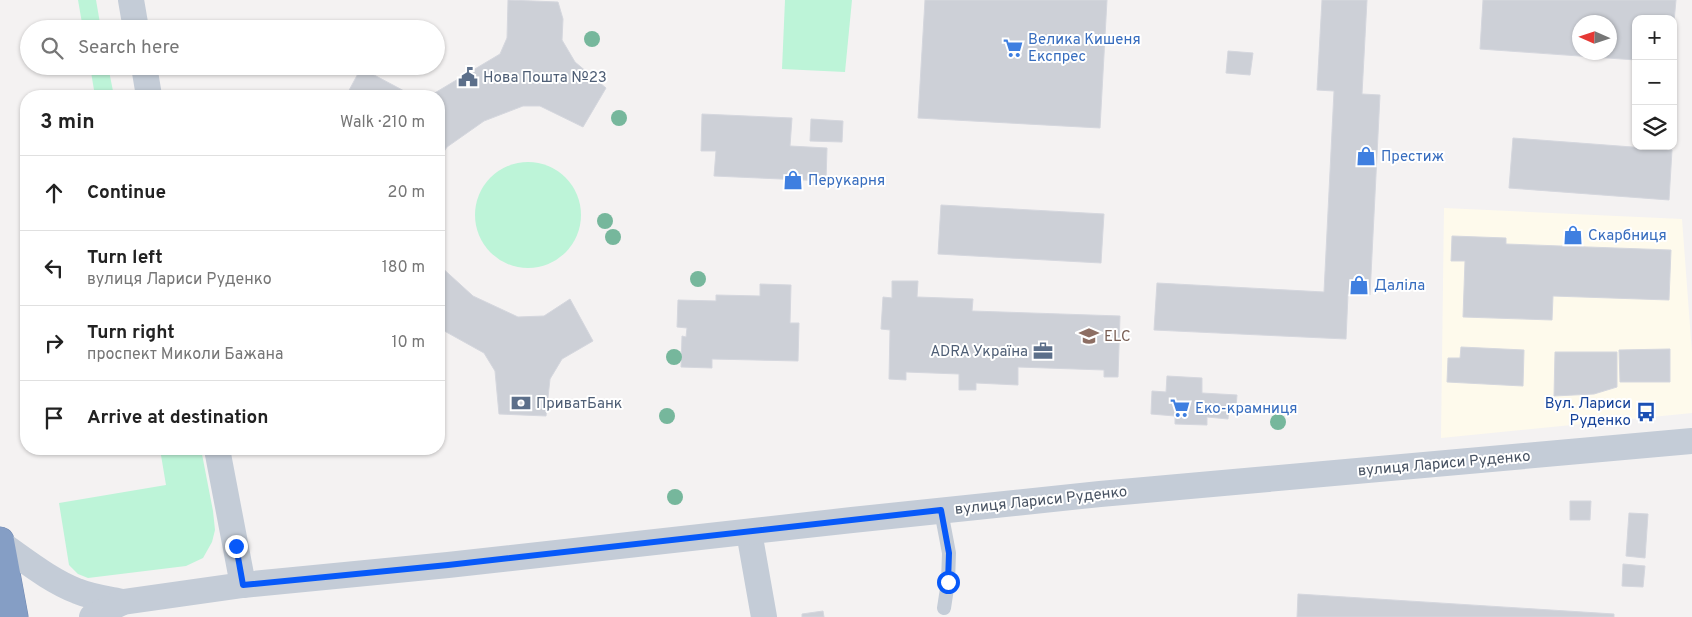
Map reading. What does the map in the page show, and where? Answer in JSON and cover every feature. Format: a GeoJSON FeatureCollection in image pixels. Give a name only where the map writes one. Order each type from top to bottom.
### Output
{"type":"FeatureCollection","features":[{"type":"Feature","properties":{"kind":"highway"},"geometry":{"type":"LineString","coordinates":[[0,542],[14,617]]}},
{"type":"Feature","properties":{"kind":"street"},"geometry":{"type":"LineString","coordinates":[[131,0],[134,20]]}},
{"type":"Feature","properties":{"kind":"street"},"geometry":{"type":"LineString","coordinates":[[146,75],[148,90]]}},
{"type":"Feature","properties":{"kind":"street","name":"вулиця Лариси Руденко"},"geometry":{"type":"LineString","coordinates":[[92,617],[123,602],[243,585],[448,565],[1120,492],[1692,441]]}},
{"type":"Feature","properties":{"kind":"street"},"geometry":{"type":"LineString","coordinates":[[218,455],[243,585]]}},
{"type":"Feature","properties":{"kind":"street"},"geometry":{"type":"LineString","coordinates":[[749,532],[764,617]]}},
{"type":"Feature","properties":{"kind":"street","name":"вулиця Лариси Руденко"},"geometry":{"type":"LineString","coordinates":[[0,542],[43,574],[63,585],[79,592],[123,602]]}},
{"type":"Feature","properties":{"kind":"lane"},"geometry":{"type":"LineString","coordinates":[[941,510],[949,553],[948,582],[944,608]]}},
{"type":"Feature","properties":{"kind":"shaded area"},"geometry":{"type":"Polygon","coordinates":[[[1444,208],[1682,219],[1692,353],[1692,413],[1441,438],[1444,208]]]}},
{"type":"Feature","properties":{"kind":"green space"},"geometry":{"type":"Polygon","coordinates":[[[78,0],[96,0],[99,20],[81,20],[78,0]]]}},
{"type":"Feature","properties":{"kind":"green space"},"geometry":{"type":"Polygon","coordinates":[[[785,0],[852,0],[845,72],[782,69],[785,0]]]}},
{"type":"Feature","properties":{"kind":"green space"},"geometry":{"type":"Polygon","coordinates":[[[92,75],[110,75],[113,90],[94,90],[92,75]]]}},
{"type":"Feature","properties":{"kind":"green space"},"geometry":{"type":"Polygon","coordinates":[[[528,162],[548,166],[565,178],[577,195],[581,215],[577,235],[565,252],[548,264],[528,268],[508,264],[491,252],[479,235],[475,215],[479,195],[491,178],[508,166],[528,162]]]}},
{"type":"Feature","properties":{"kind":"green space"},"geometry":{"type":"Polygon","coordinates":[[[161,455],[202,455],[215,530],[212,542],[203,558],[186,566],[88,578],[78,574],[69,565],[59,503],[166,485],[161,455]]]}},
{"type":"Feature","properties":{"kind":"building"},"geometry":{"type":"Polygon","coordinates":[[[508,0],[558,2],[563,19],[562,40],[575,62],[606,88],[583,127],[540,106],[523,106],[484,121],[445,150],[445,90],[440,90],[500,54],[507,38],[508,0]]]}},
{"type":"Feature","properties":{"kind":"building","name":"Велика Кишеня Експрес"},"geometry":{"type":"Polygon","coordinates":[[[925,0],[1107,0],[1100,128],[918,118],[925,0]]]}},
{"type":"Feature","properties":{"kind":"building"},"geometry":{"type":"Polygon","coordinates":[[[1322,0],[1367,0],[1362,94],[1380,95],[1370,295],[1348,294],[1346,339],[1154,330],[1157,283],[1324,292],[1334,91],[1317,90],[1322,0]]]}},
{"type":"Feature","properties":{"kind":"building"},"geometry":{"type":"Polygon","coordinates":[[[1483,0],[1676,0],[1675,15],[1632,15],[1632,60],[1617,59],[1617,15],[1572,15],[1572,55],[1480,49],[1483,0]]]}},
{"type":"Feature","properties":{"kind":"building"},"geometry":{"type":"Polygon","coordinates":[[[1228,51],[1253,53],[1250,75],[1226,73],[1228,51]]]}},
{"type":"Feature","properties":{"kind":"building"},"geometry":{"type":"Polygon","coordinates":[[[357,75],[374,75],[402,90],[349,90],[357,75]]]}},
{"type":"Feature","properties":{"kind":"building"},"geometry":{"type":"Polygon","coordinates":[[[702,114],[792,118],[790,146],[827,148],[826,181],[714,176],[716,151],[701,151],[702,114]]]}},
{"type":"Feature","properties":{"kind":"building"},"geometry":{"type":"Polygon","coordinates":[[[811,119],[843,121],[842,142],[810,141],[811,119]]]}},
{"type":"Feature","properties":{"kind":"building"},"geometry":{"type":"Polygon","coordinates":[[[1513,138],[1632,147],[1632,150],[1672,150],[1669,200],[1509,188],[1513,138]]]}},
{"type":"Feature","properties":{"kind":"building"},"geometry":{"type":"Polygon","coordinates":[[[941,205],[1104,214],[1101,263],[938,254],[941,205]]]}},
{"type":"Feature","properties":{"kind":"building"},"geometry":{"type":"Polygon","coordinates":[[[1452,236],[1506,238],[1506,244],[1671,250],[1669,300],[1553,296],[1552,320],[1463,317],[1465,261],[1451,261],[1452,236]]]}},
{"type":"Feature","properties":{"kind":"building"},"geometry":{"type":"Polygon","coordinates":[[[445,270],[473,296],[518,317],[544,316],[570,299],[593,341],[562,359],[550,379],[546,416],[499,414],[495,371],[484,353],[445,331],[445,270]]]}},
{"type":"Feature","properties":{"kind":"building"},"geometry":{"type":"Polygon","coordinates":[[[892,281],[918,281],[917,297],[973,299],[972,311],[1120,316],[1118,377],[1104,377],[1104,370],[1018,367],[1018,385],[976,383],[976,390],[959,390],[959,374],[906,372],[906,380],[889,379],[890,330],[881,329],[883,297],[892,298],[892,281]]]}},
{"type":"Feature","properties":{"kind":"building"},"geometry":{"type":"Polygon","coordinates":[[[760,284],[791,285],[790,323],[799,323],[798,361],[712,359],[712,368],[681,367],[682,336],[686,337],[687,328],[677,327],[678,300],[716,301],[716,295],[760,296],[760,284]]]}},
{"type":"Feature","properties":{"kind":"building"},"geometry":{"type":"Polygon","coordinates":[[[1461,347],[1524,350],[1523,386],[1447,382],[1448,358],[1460,358],[1461,347]]]}},
{"type":"Feature","properties":{"kind":"building"},"geometry":{"type":"Polygon","coordinates":[[[1670,349],[1670,382],[1620,382],[1619,350],[1670,349]]]}},
{"type":"Feature","properties":{"kind":"building"},"geometry":{"type":"Polygon","coordinates":[[[1555,352],[1617,352],[1617,387],[1594,394],[1554,396],[1555,352]]]}},
{"type":"Feature","properties":{"kind":"building"},"geometry":{"type":"Polygon","coordinates":[[[1167,376],[1202,378],[1202,393],[1237,395],[1236,407],[1229,407],[1228,419],[1207,417],[1207,425],[1175,424],[1175,416],[1151,414],[1152,391],[1166,392],[1167,376]]]}},
{"type":"Feature","properties":{"kind":"building"},"geometry":{"type":"Polygon","coordinates":[[[1570,501],[1591,501],[1590,520],[1570,520],[1570,501]]]}},
{"type":"Feature","properties":{"kind":"building"},"geometry":{"type":"Polygon","coordinates":[[[1629,513],[1648,514],[1645,558],[1626,556],[1629,513]]]}},
{"type":"Feature","properties":{"kind":"building"},"geometry":{"type":"Polygon","coordinates":[[[1623,564],[1645,566],[1643,587],[1622,586],[1623,564]]]}},
{"type":"Feature","properties":{"kind":"building"},"geometry":{"type":"Polygon","coordinates":[[[1298,594],[1614,614],[1614,617],[1297,617],[1298,594]]]}},
{"type":"Feature","properties":{"kind":"building"},"geometry":{"type":"Polygon","coordinates":[[[823,611],[824,617],[802,617],[802,614],[823,611]]]}},
{"type":"Feature","properties":{"kind":"place","name":"Велика Кишеня Експрес"},"geometry":{"type":"Point","coordinates":[1013,48]}},
{"type":"Feature","properties":{"kind":"place","name":"Нова Пошта №23"},"geometry":{"type":"Point","coordinates":[468,77]}},
{"type":"Feature","properties":{"kind":"place","name":"Престиж"},"geometry":{"type":"Point","coordinates":[1366,156]}},
{"type":"Feature","properties":{"kind":"place","name":"Перукарня"},"geometry":{"type":"Point","coordinates":[793,180]}},
{"type":"Feature","properties":{"kind":"place","name":"Скарбниця"},"geometry":{"type":"Point","coordinates":[1573,235]}},
{"type":"Feature","properties":{"kind":"place","name":"Даліла"},"geometry":{"type":"Point","coordinates":[1359,285]}},
{"type":"Feature","properties":{"kind":"place","name":"ELC"},"geometry":{"type":"Point","coordinates":[1089,336]}},
{"type":"Feature","properties":{"kind":"place","name":"ADRA Україна"},"geometry":{"type":"Point","coordinates":[1043,351]}},
{"type":"Feature","properties":{"kind":"place","name":"ПриватБанк"},"geometry":{"type":"Point","coordinates":[521,403]}},
{"type":"Feature","properties":{"kind":"place","name":"Еко-крамниця"},"geometry":{"type":"Point","coordinates":[1180,408]}},
{"type":"Feature","properties":{"kind":"place","name":"Вул. Лариси Руденко"},"geometry":{"type":"Point","coordinates":[1646,412]}},
{"type":"Feature","properties":{"kind":"route"},"geometry":{"type":"LineString","coordinates":[[236,546],[243,585],[448,565],[941,510],[949,553],[948,582]]}}]}
